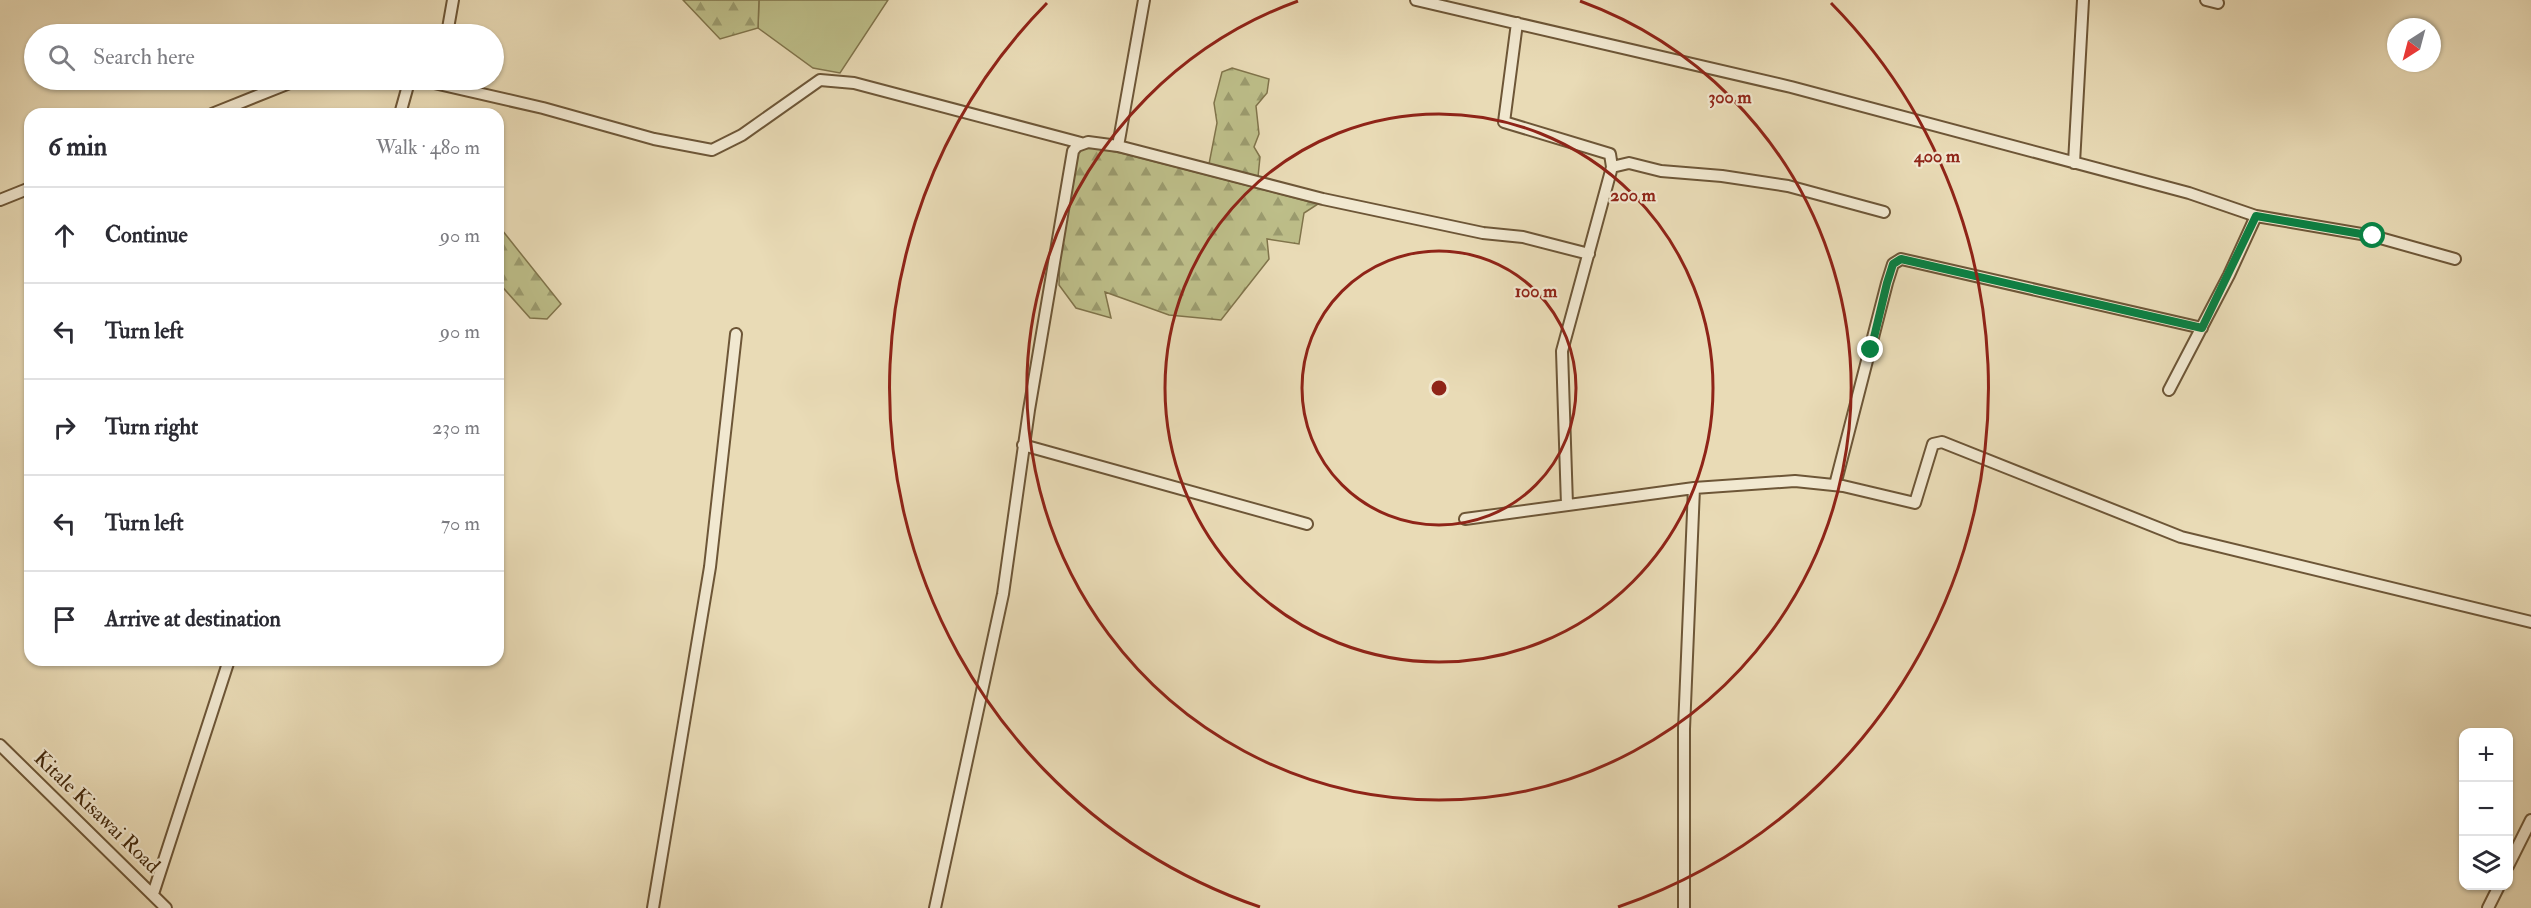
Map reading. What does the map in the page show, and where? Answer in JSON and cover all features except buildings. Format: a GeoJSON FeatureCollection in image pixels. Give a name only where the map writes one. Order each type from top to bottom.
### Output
{"type":"FeatureCollection","features":[{"type":"Feature","properties":{"kind":"street"},"geometry":{"type":"LineString","coordinates":[[449,24],[453,0]]}},
{"type":"Feature","properties":{"kind":"street"},"geometry":{"type":"LineString","coordinates":[[1118,146],[1144,0]]}},
{"type":"Feature","properties":{"kind":"street"},"geometry":{"type":"LineString","coordinates":[[1416,0],[1791,87],[2189,193],[2256,216],[2373,236],[2455,259]]}},
{"type":"Feature","properties":{"kind":"street"},"geometry":{"type":"LineString","coordinates":[[2074,163],[2083,0]]}},
{"type":"Feature","properties":{"kind":"street"},"geometry":{"type":"LineString","coordinates":[[2206,0],[2218,3]]}},
{"type":"Feature","properties":{"kind":"street"},"geometry":{"type":"LineString","coordinates":[[1517,23],[1504,123],[1610,154],[1612,167],[1562,351],[1567,505]]}},
{"type":"Feature","properties":{"kind":"street"},"geometry":{"type":"LineString","coordinates":[[469,90],[654,139],[712,150],[742,135],[820,80],[854,83],[1081,143],[1118,146],[1323,199],[1483,233],[1523,237],[1589,254]]}},
{"type":"Feature","properties":{"kind":"street"},"geometry":{"type":"LineString","coordinates":[[227,108],[272,90]]}},
{"type":"Feature","properties":{"kind":"street"},"geometry":{"type":"LineString","coordinates":[[402,108],[407,90]]}},
{"type":"Feature","properties":{"kind":"street"},"geometry":{"type":"LineString","coordinates":[[934,908],[1003,594],[1023,445],[1073,151],[1081,143]]}},
{"type":"Feature","properties":{"kind":"street"},"geometry":{"type":"LineString","coordinates":[[1612,167],[1629,163],[1661,171],[1788,186],[1884,212]]}},
{"type":"Feature","properties":{"kind":"street"},"geometry":{"type":"LineString","coordinates":[[0,200],[24,190]]}},
{"type":"Feature","properties":{"kind":"street"},"geometry":{"type":"LineString","coordinates":[[2169,390],[2256,216]]}},
{"type":"Feature","properties":{"kind":"street"},"geometry":{"type":"LineString","coordinates":[[1835,485],[1887,283],[1893,264],[1901,259],[2202,328]]}},
{"type":"Feature","properties":{"kind":"street"},"geometry":{"type":"LineString","coordinates":[[653,908],[710,567],[736,334]]}},
{"type":"Feature","properties":{"kind":"street"},"geometry":{"type":"LineString","coordinates":[[1465,519],[1694,488],[1795,481],[1835,485],[1915,502],[1933,444],[1942,442],[2181,537],[2531,622]]}},
{"type":"Feature","properties":{"kind":"street"},"geometry":{"type":"LineString","coordinates":[[1023,445],[1307,524]]}},
{"type":"Feature","properties":{"kind":"street"},"geometry":{"type":"LineString","coordinates":[[1684,908],[1684,729],[1694,488]]}},
{"type":"Feature","properties":{"kind":"street"},"geometry":{"type":"LineString","coordinates":[[153,894],[227,666]]}},
{"type":"Feature","properties":{"kind":"street","name":"Kitale Kisawai Road"},"geometry":{"type":"LineString","coordinates":[[0,745],[166,908]]}},
{"type":"Feature","properties":{"kind":"street"},"geometry":{"type":"LineString","coordinates":[[2513,856],[2531,820]]}},
{"type":"Feature","properties":{"kind":"street"},"geometry":{"type":"LineString","coordinates":[[2488,908],[2497,890]]}},
{"type":"Feature","properties":{"kind":"green space"},"geometry":{"type":"Polygon","coordinates":[[[683,0],[759,0],[758,28],[720,39],[683,0]]]}},
{"type":"Feature","properties":{"kind":"green space"},"geometry":{"type":"Polygon","coordinates":[[[759,0],[888,0],[840,73],[813,68],[758,28],[759,0]]]}},
{"type":"Feature","properties":{"kind":"green space"},"geometry":{"type":"Polygon","coordinates":[[[1232,68],[1269,79],[1267,93],[1256,106],[1259,134],[1254,147],[1260,157],[1258,177],[1209,164],[1217,123],[1214,103],[1222,72],[1232,68]]]}},
{"type":"Feature","properties":{"kind":"green space"},"geometry":{"type":"Polygon","coordinates":[[[1097,148],[1318,204],[1304,213],[1299,244],[1267,239],[1269,259],[1221,320],[1169,315],[1105,292],[1111,318],[1076,308],[1059,285],[1060,250],[1079,149],[1097,148]]]}},
{"type":"Feature","properties":{"kind":"green space"},"geometry":{"type":"Polygon","coordinates":[[[504,233],[561,304],[547,319],[530,318],[504,289],[504,233]]]}},
{"type":"Feature","properties":{"kind":"route"},"geometry":{"type":"LineString","coordinates":[[1871,350],[1893,264],[1901,259],[2026,290],[2202,328],[2256,216],[2373,236]]}}]}
